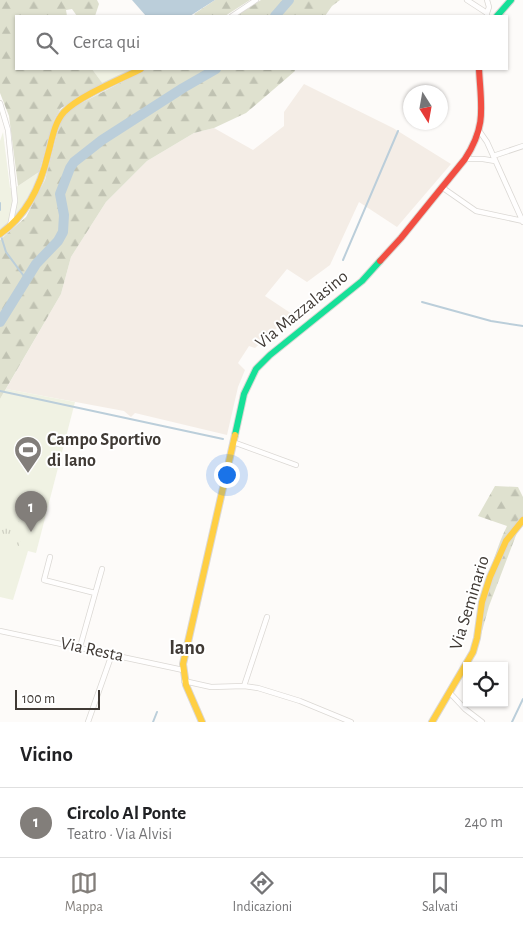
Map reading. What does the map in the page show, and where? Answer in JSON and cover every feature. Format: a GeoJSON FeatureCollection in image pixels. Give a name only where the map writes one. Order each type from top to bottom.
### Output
{"type":"FeatureCollection","features":[{"type":"Feature","properties":{"kind":"main road"},"geometry":{"type":"LineString","coordinates":[[498,15],[511,0]]}},
{"type":"Feature","properties":{"kind":"main road"},"geometry":{"type":"LineString","coordinates":[[1,233],[10,227],[27,208],[37,188],[56,124],[64,112],[76,102],[139,70]]}},
{"type":"Feature","properties":{"kind":"main road","name":"Via Mazzalasino"},"geometry":{"type":"LineString","coordinates":[[202,722],[184,681],[183,670],[233,442],[244,394],[249,381],[256,369],[270,355],[362,281],[443,188],[465,159],[477,142],[480,132],[482,118],[479,70]]}},
{"type":"Feature","properties":{"kind":"main road","name":"Via Seminario"},"geometry":{"type":"LineString","coordinates":[[432,722],[474,652],[482,602],[506,542],[522,521]]}},
{"type":"Feature","properties":{"kind":"street"},"geometry":{"type":"LineString","coordinates":[[234,15],[256,0]]}},
{"type":"Feature","properties":{"kind":"street"},"geometry":{"type":"LineString","coordinates":[[468,0],[487,15],[489,8],[487,0]]}},
{"type":"Feature","properties":{"kind":"street"},"geometry":{"type":"LineString","coordinates":[[0,103],[8,130],[15,201],[10,227]]}},
{"type":"Feature","properties":{"kind":"street"},"geometry":{"type":"LineString","coordinates":[[480,132],[523,222]]}},
{"type":"Feature","properties":{"kind":"street"},"geometry":{"type":"LineString","coordinates":[[465,159],[494,159],[523,146]]}},
{"type":"Feature","properties":{"kind":"street"},"geometry":{"type":"LineString","coordinates":[[443,188],[476,211],[523,222]]}},
{"type":"Feature","properties":{"kind":"street"},"geometry":{"type":"LineString","coordinates":[[233,442],[296,465]]}},
{"type":"Feature","properties":{"kind":"street"},"geometry":{"type":"LineString","coordinates":[[50,557],[44,580],[95,593]]}},
{"type":"Feature","properties":{"kind":"street"},"geometry":{"type":"LineString","coordinates":[[80,647],[102,569]]}},
{"type":"Feature","properties":{"kind":"street"},"geometry":{"type":"LineString","coordinates":[[244,686],[267,617]]}},
{"type":"Feature","properties":{"kind":"street","name":"Via Resta"},"geometry":{"type":"LineString","coordinates":[[0,630],[183,670]]}},
{"type":"Feature","properties":{"kind":"street"},"geometry":{"type":"LineString","coordinates":[[88,722],[112,654]]}},
{"type":"Feature","properties":{"kind":"street"},"geometry":{"type":"LineString","coordinates":[[184,681],[211,688],[244,686],[258,688],[290,698],[350,722]]}},
{"type":"Feature","properties":{"kind":"street"},"geometry":{"type":"LineString","coordinates":[[450,693],[465,709],[482,722]]}},
{"type":"Feature","properties":{"kind":"shaded area"},"geometry":{"type":"Polygon","coordinates":[[[304,84],[393,128],[451,164],[397,227],[359,202],[330,265],[307,282],[287,269],[265,296],[292,314],[255,348],[249,346],[238,363],[245,370],[238,387],[227,435],[135,413],[131,417],[124,411],[6,389],[61,294],[71,257],[106,202],[147,161],[194,133],[214,128],[253,150],[284,126],[284,112],[304,84]]]}},
{"type":"Feature","properties":{"kind":"green space"},"geometry":{"type":"Polygon","coordinates":[[[0,0],[97,0],[99,4],[95,15],[76,15],[72,9],[66,10],[67,15],[15,15],[15,70],[93,70],[103,84],[61,108],[54,120],[39,172],[18,186],[9,116],[0,93],[0,0]]]}},
{"type":"Feature","properties":{"kind":"green space"},"geometry":{"type":"Polygon","coordinates":[[[215,0],[250,0],[227,15],[194,14],[215,0]]]}},
{"type":"Feature","properties":{"kind":"green space"},"geometry":{"type":"Polygon","coordinates":[[[261,0],[340,0],[332,6],[326,15],[238,15],[261,0]]]}},
{"type":"Feature","properties":{"kind":"green space"},"geometry":{"type":"Polygon","coordinates":[[[93,70],[130,70],[103,84],[93,70]]]}},
{"type":"Feature","properties":{"kind":"green space"},"geometry":{"type":"Polygon","coordinates":[[[145,70],[295,71],[246,113],[214,128],[194,133],[147,161],[106,202],[71,257],[61,294],[0,399],[0,240],[26,217],[45,180],[60,123],[70,109],[145,70]]]}},
{"type":"Feature","properties":{"kind":"green space"},"geometry":{"type":"Polygon","coordinates":[[[3,132],[10,188],[18,186],[39,172],[24,204],[0,229],[0,141],[3,132]]]}},
{"type":"Feature","properties":{"kind":"green space","name":"Campo Sportivo di Iano"},"geometry":{"type":"Polygon","coordinates":[[[6,389],[75,402],[36,553],[28,551],[13,600],[0,597],[0,399],[6,389]]]}},
{"type":"Feature","properties":{"kind":"green space"},"geometry":{"type":"Polygon","coordinates":[[[495,486],[518,487],[523,497],[523,525],[518,530],[489,606],[477,649],[491,571],[495,555],[507,526],[478,516],[495,486]]]}},
{"type":"Feature","properties":{"kind":"green space"},"geometry":{"type":"Polygon","coordinates":[[[2,519],[25,523],[19,546],[5,543],[3,548],[0,548],[0,527],[2,519]]]}},
{"type":"Feature","properties":{"kind":"water"},"geometry":{"type":"Polygon","coordinates":[[[132,0],[215,0],[192,15],[145,15],[132,0]]]}},
{"type":"Feature","properties":{"kind":"waterway"},"geometry":{"type":"LineString","coordinates":[[276,15],[289,0]]}},
{"type":"Feature","properties":{"kind":"waterway"},"geometry":{"type":"LineString","coordinates":[[0,322],[36,264],[58,241],[63,232],[64,215],[60,194],[74,162],[102,140],[214,70]]}},
{"type":"Feature","properties":{"kind":"waterway"},"geometry":{"type":"LineString","coordinates":[[343,260],[398,131]]}},
{"type":"Feature","properties":{"kind":"waterway"},"geometry":{"type":"LineString","coordinates":[[0,203],[0,210]]}},
{"type":"Feature","properties":{"kind":"waterway"},"geometry":{"type":"LineString","coordinates":[[1,236],[6,252],[26,279]]}},
{"type":"Feature","properties":{"kind":"waterway"},"geometry":{"type":"LineString","coordinates":[[422,302],[491,321],[523,326]]}},
{"type":"Feature","properties":{"kind":"waterway"},"geometry":{"type":"LineString","coordinates":[[0,391],[223,439]]}},
{"type":"Feature","properties":{"kind":"waterway"},"geometry":{"type":"LineString","coordinates":[[512,722],[523,699]]}},
{"type":"Feature","properties":{"kind":"waterway"},"geometry":{"type":"LineString","coordinates":[[153,722],[157,712]]}},
{"type":"Feature","properties":{"kind":"traffic: fast"},"geometry":{"type":"LineString","coordinates":[[498,15],[511,0]]}},
{"type":"Feature","properties":{"kind":"traffic: fast"},"geometry":{"type":"LineString","coordinates":[[235,435],[244,394],[256,369],[270,355],[362,281],[380,261]]}},
{"type":"Feature","properties":{"kind":"traffic: slow"},"geometry":{"type":"LineString","coordinates":[[0,234],[18,218],[32,198],[45,166],[56,126],[64,112],[90,94],[139,70]]}},
{"type":"Feature","properties":{"kind":"traffic: slow"},"geometry":{"type":"LineString","coordinates":[[202,722],[186,685],[183,664],[235,435]]}},
{"type":"Feature","properties":{"kind":"traffic: slow"},"geometry":{"type":"LineString","coordinates":[[432,722],[473,652],[482,602],[490,577],[506,541],[523,520]]}},
{"type":"Feature","properties":{"kind":"traffic: jam"},"geometry":{"type":"LineString","coordinates":[[380,261],[465,159],[472,147],[480,126],[481,116],[479,70]]}},
{"type":"Feature","properties":{"kind":"place","name":"Campo Sportivo di Iano"},"geometry":{"type":"Point","coordinates":[28,474]}},
{"type":"Feature","properties":{"kind":"place","name":"Circolo Al Ponte"},"geometry":{"type":"Point","coordinates":[31,532]}},
{"type":"Feature","properties":{"kind":"district","name":"Iano"},"geometry":{"type":"Point","coordinates":[187,648]}}]}
